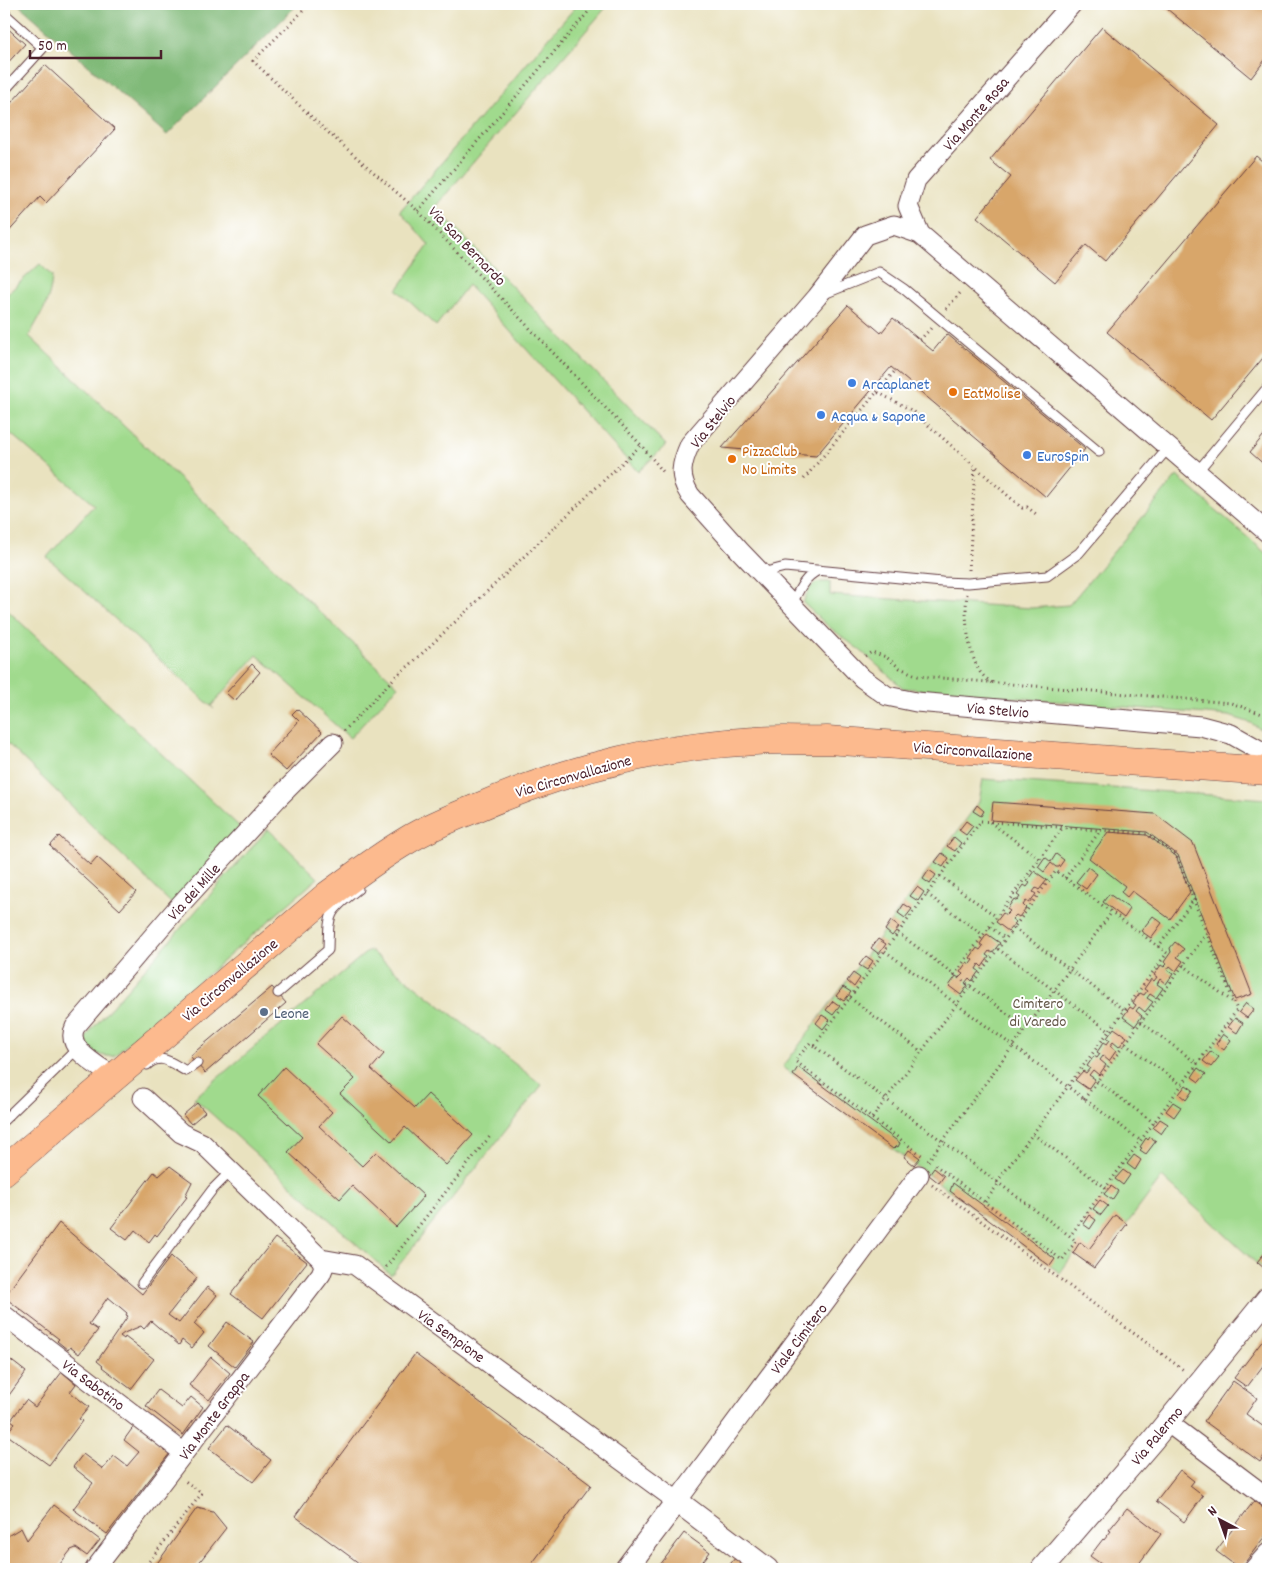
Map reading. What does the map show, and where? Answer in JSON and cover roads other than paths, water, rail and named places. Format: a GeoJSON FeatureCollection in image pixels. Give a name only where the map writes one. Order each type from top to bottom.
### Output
{"type":"FeatureCollection","features":[{"type":"Feature","properties":{"kind":"main road","name":"Via Circonvallazione"},"geometry":{"type":"LineString","coordinates":[[10,1165],[127,1074],[328,895],[367,866],[502,796],[556,777],[618,760],[683,748],[755,741],[827,740],[1268,771]]}},
{"type":"Feature","properties":{"kind":"street","name":"Via Monte Rosa"},"geometry":{"type":"LineString","coordinates":[[920,234],[908,206],[916,180],[1072,4]]}},
{"type":"Feature","properties":{"kind":"street","name":"Via Stelvio"},"geometry":{"type":"LineString","coordinates":[[1268,533],[920,234],[894,225],[865,235],[817,297],[690,444],[683,459],[682,474],[684,486],[690,495],[851,667],[862,678],[887,696],[916,702],[1201,726],[1230,734],[1268,755]]}},
{"type":"Feature","properties":{"kind":"street","name":"Via dei Mille"},"geometry":{"type":"LineString","coordinates":[[77,1049],[73,1038],[75,1027],[179,906],[271,806],[333,743]]}},
{"type":"Feature","properties":{"kind":"street"},"geometry":{"type":"LineString","coordinates":[[77,1049],[127,1074]]}},
{"type":"Feature","properties":{"kind":"street"},"geometry":{"type":"LineString","coordinates":[[143,1098],[181,1132],[202,1143],[321,1259]]}},
{"type":"Feature","properties":{"kind":"street","name":"Viale Cimitero"},"geometry":{"type":"LineString","coordinates":[[677,1501],[924,1168]]}},
{"type":"Feature","properties":{"kind":"street","name":"Via Sempione"},"geometry":{"type":"LineString","coordinates":[[321,1259],[355,1265],[677,1501]]}},
{"type":"Feature","properties":{"kind":"street","name":"Via Monte Grappa"},"geometry":{"type":"LineString","coordinates":[[95,1569],[321,1274],[324,1266],[321,1259]]}},
{"type":"Feature","properties":{"kind":"street","name":"Via Palermo"},"geometry":{"type":"LineString","coordinates":[[1042,1569],[1167,1422],[1268,1298]]}},
{"type":"Feature","properties":{"kind":"street","name":"Via Sabotino"},"geometry":{"type":"LineString","coordinates":[[4,1315],[184,1453]]}},
{"type":"Feature","properties":{"kind":"street"},"geometry":{"type":"LineString","coordinates":[[1167,1422],[1268,1498]]}},
{"type":"Feature","properties":{"kind":"street"},"geometry":{"type":"LineString","coordinates":[[626,1569],[677,1501],[767,1569]]}},
{"type":"Feature","properties":{"kind":"street"},"geometry":{"type":"LineString","coordinates":[[1254,1569],[1268,1552]]}},
{"type":"Feature","properties":{"kind":"lane"},"geometry":{"type":"LineString","coordinates":[[4,13],[43,48],[4,92]]}},
{"type":"Feature","properties":{"kind":"lane"},"geometry":{"type":"LineString","coordinates":[[817,297],[879,272],[904,289],[1100,452]]}},
{"type":"Feature","properties":{"kind":"lane"},"geometry":{"type":"LineString","coordinates":[[1197,472],[1268,387]]}},
{"type":"Feature","properties":{"kind":"lane"},"geometry":{"type":"LineString","coordinates":[[761,573],[785,566],[968,583],[1047,576],[1079,553],[1169,448]]}},
{"type":"Feature","properties":{"kind":"lane"},"geometry":{"type":"LineString","coordinates":[[792,604],[803,584],[811,574],[819,570]]}},
{"type":"Feature","properties":{"kind":"lane"},"geometry":{"type":"LineString","coordinates":[[278,993],[328,950],[328,919],[334,908],[367,883]]}},
{"type":"Feature","properties":{"kind":"lane"},"geometry":{"type":"LineString","coordinates":[[4,1120],[77,1049]]}},
{"type":"Feature","properties":{"kind":"lane"},"geometry":{"type":"LineString","coordinates":[[127,1074],[153,1059],[163,1058],[186,1071],[196,1063]]}},
{"type":"Feature","properties":{"kind":"lane"},"geometry":{"type":"LineString","coordinates":[[10,1165],[46,1147]]}},
{"type":"Feature","properties":{"kind":"lane"},"geometry":{"type":"LineString","coordinates":[[142,1283],[212,1190],[231,1171]]}},
{"type":"Feature","properties":{"kind":"place","name":"Arcaplanet"},"geometry":{"type":"Point","coordinates":[852,383]}},
{"type":"Feature","properties":{"kind":"place","name":"EatMolise"},"geometry":{"type":"Point","coordinates":[953,392]}},
{"type":"Feature","properties":{"kind":"place","name":"Acqua & Sapone"},"geometry":{"type":"Point","coordinates":[821,415]}},
{"type":"Feature","properties":{"kind":"place","name":"EuroSpin"},"geometry":{"type":"Point","coordinates":[1027,455]}},
{"type":"Feature","properties":{"kind":"place","name":"PizzaClub No Limits"},"geometry":{"type":"Point","coordinates":[732,459]}},
{"type":"Feature","properties":{"kind":"place","name":"Leone"},"geometry":{"type":"Point","coordinates":[264,1012]}},
{"type":"Feature","properties":{"kind":"park label","name":"Cimitero di Varedo"},"geometry":{"type":"Point","coordinates":[1038,1011]}}]}
